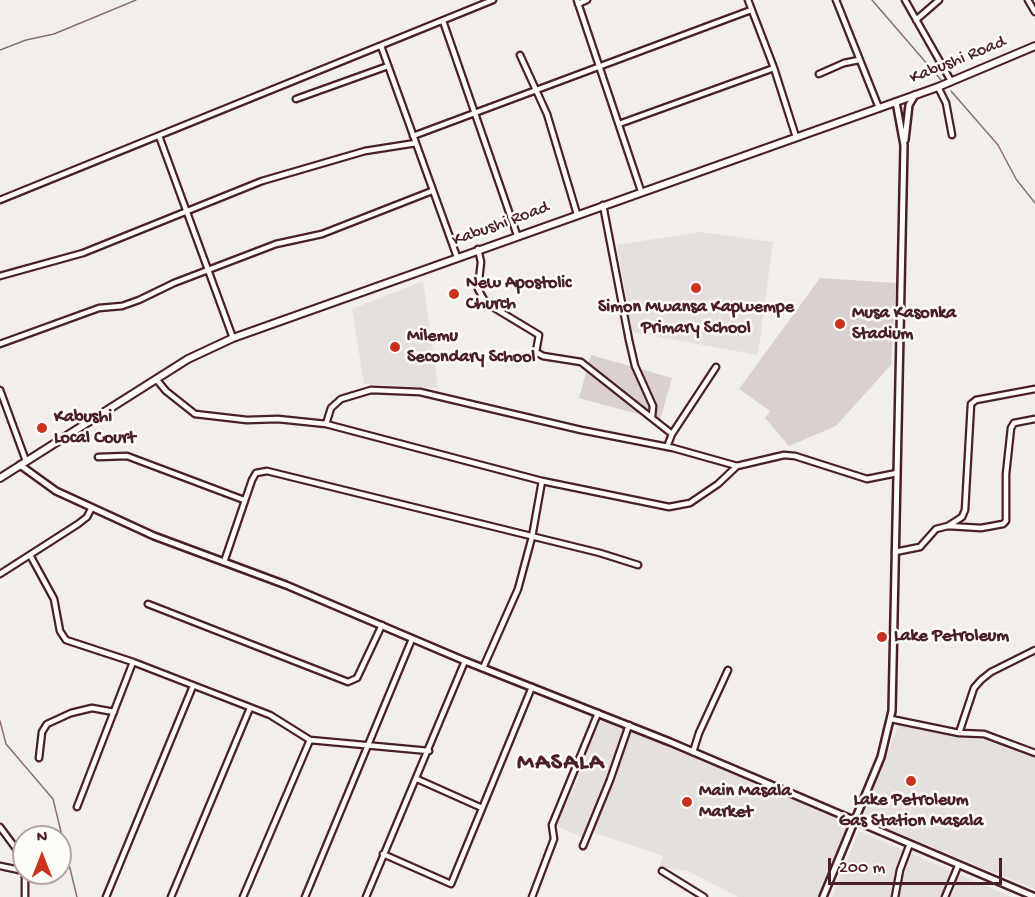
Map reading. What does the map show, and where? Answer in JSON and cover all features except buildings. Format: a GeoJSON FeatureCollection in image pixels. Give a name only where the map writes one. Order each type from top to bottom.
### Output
{"type":"FeatureCollection","features":[{"type":"Feature","properties":{"kind":"main road","name":"Kabushi Road"},"geometry":{"type":"LineString","coordinates":[[0,478],[205,349],[517,235],[939,87],[1035,46]]}},
{"type":"Feature","properties":{"kind":"street"},"geometry":{"type":"LineString","coordinates":[[0,200],[493,0]]}},
{"type":"Feature","properties":{"kind":"street"},"geometry":{"type":"LineString","coordinates":[[588,0],[577,2],[641,192]]}},
{"type":"Feature","properties":{"kind":"street"},"geometry":{"type":"LineString","coordinates":[[748,0],[774,68],[796,137]]}},
{"type":"Feature","properties":{"kind":"street"},"geometry":{"type":"LineString","coordinates":[[836,0],[879,108]]}},
{"type":"Feature","properties":{"kind":"street"},"geometry":{"type":"LineString","coordinates":[[905,0],[951,81]]}},
{"type":"Feature","properties":{"kind":"street"},"geometry":{"type":"LineString","coordinates":[[916,20],[939,0]]}},
{"type":"Feature","properties":{"kind":"street"},"geometry":{"type":"LineString","coordinates":[[1028,0],[1035,12]]}},
{"type":"Feature","properties":{"kind":"street"},"geometry":{"type":"LineString","coordinates":[[413,136],[537,92],[598,65],[674,41],[751,10]]}},
{"type":"Feature","properties":{"kind":"street"},"geometry":{"type":"LineString","coordinates":[[443,21],[517,235]]}},
{"type":"Feature","properties":{"kind":"street"},"geometry":{"type":"LineString","coordinates":[[381,46],[457,257]]}},
{"type":"Feature","properties":{"kind":"street"},"geometry":{"type":"LineString","coordinates":[[520,56],[557,144],[577,214]]}},
{"type":"Feature","properties":{"kind":"street"},"geometry":{"type":"LineString","coordinates":[[819,74],[844,63],[859,60]]}},
{"type":"Feature","properties":{"kind":"street"},"geometry":{"type":"LineString","coordinates":[[296,99],[388,66]]}},
{"type":"Feature","properties":{"kind":"street"},"geometry":{"type":"LineString","coordinates":[[619,124],[774,68]]}},
{"type":"Feature","properties":{"kind":"street"},"geometry":{"type":"LineString","coordinates":[[939,87],[946,103],[952,135]]}},
{"type":"Feature","properties":{"kind":"street"},"geometry":{"type":"LineString","coordinates":[[823,897],[887,741],[891,719],[904,145],[909,105],[915,95]]}},
{"type":"Feature","properties":{"kind":"street"},"geometry":{"type":"LineString","coordinates":[[896,102],[904,145]]}},
{"type":"Feature","properties":{"kind":"street"},"geometry":{"type":"LineString","coordinates":[[159,136],[232,338]]}},
{"type":"Feature","properties":{"kind":"street"},"geometry":{"type":"LineString","coordinates":[[0,276],[83,253],[186,209],[318,163],[365,151],[416,143]]}},
{"type":"Feature","properties":{"kind":"street"},"geometry":{"type":"LineString","coordinates":[[0,344],[99,308],[122,306],[139,300],[174,283],[276,244],[322,234],[432,191]]}},
{"type":"Feature","properties":{"kind":"street"},"geometry":{"type":"LineString","coordinates":[[603,205],[631,349],[635,366],[653,406],[652,417]]}},
{"type":"Feature","properties":{"kind":"street"},"geometry":{"type":"LineString","coordinates":[[478,249],[481,262],[478,289],[486,303],[539,335],[536,352],[543,356],[581,362],[672,434]]}},
{"type":"Feature","properties":{"kind":"street"},"geometry":{"type":"LineString","coordinates":[[667,447],[672,434],[716,367]]}},
{"type":"Feature","properties":{"kind":"street"},"geometry":{"type":"LineString","coordinates":[[156,379],[166,391],[195,414],[247,420],[278,419],[326,424],[542,481],[669,507],[679,507],[690,503],[718,484],[737,466]]}},
{"type":"Feature","properties":{"kind":"street"},"geometry":{"type":"LineString","coordinates":[[948,526],[962,516],[965,510],[971,404],[975,400],[1035,389]]}},
{"type":"Feature","properties":{"kind":"street"},"geometry":{"type":"LineString","coordinates":[[0,390],[23,463],[56,491],[91,509],[629,725],[909,846],[1035,897]]}},
{"type":"Feature","properties":{"kind":"street"},"geometry":{"type":"LineString","coordinates":[[326,424],[331,408],[341,399],[372,390],[420,392],[667,447],[737,466],[784,455],[795,456],[867,479],[897,473]]}},
{"type":"Feature","properties":{"kind":"street"},"geometry":{"type":"LineString","coordinates":[[895,552],[920,547],[936,529],[948,526],[981,528],[1003,524],[1006,521],[1008,436],[1014,423],[1035,419]]}},
{"type":"Feature","properties":{"kind":"street"},"geometry":{"type":"LineString","coordinates":[[98,457],[127,456],[244,500]]}},
{"type":"Feature","properties":{"kind":"street"},"geometry":{"type":"LineString","coordinates":[[224,562],[244,500],[256,473],[267,471],[600,552],[638,565]]}},
{"type":"Feature","properties":{"kind":"street"},"geometry":{"type":"LineString","coordinates":[[483,668],[507,619],[532,537],[542,481]]}},
{"type":"Feature","properties":{"kind":"street"},"geometry":{"type":"LineString","coordinates":[[0,574],[78,524],[87,517],[91,509]]}},
{"type":"Feature","properties":{"kind":"street"},"geometry":{"type":"LineString","coordinates":[[30,555],[54,599],[62,636],[250,708],[289,725],[310,741],[429,751]]}},
{"type":"Feature","properties":{"kind":"street"},"geometry":{"type":"LineString","coordinates":[[148,604],[348,682],[357,678],[382,625]]}},
{"type":"Feature","properties":{"kind":"street"},"geometry":{"type":"LineString","coordinates":[[305,897],[411,639]]}},
{"type":"Feature","properties":{"kind":"street"},"geometry":{"type":"LineString","coordinates":[[959,733],[974,688],[981,680],[991,672],[1035,650]]}},
{"type":"Feature","properties":{"kind":"street"},"geometry":{"type":"LineString","coordinates":[[366,897],[465,661]]}},
{"type":"Feature","properties":{"kind":"street"},"geometry":{"type":"LineString","coordinates":[[77,807],[133,662]]}},
{"type":"Feature","properties":{"kind":"street"},"geometry":{"type":"LineString","coordinates":[[693,752],[699,733],[728,670]]}},
{"type":"Feature","properties":{"kind":"street"},"geometry":{"type":"LineString","coordinates":[[106,897],[193,686]]}},
{"type":"Feature","properties":{"kind":"street"},"geometry":{"type":"LineString","coordinates":[[383,854],[451,884],[532,687]]}},
{"type":"Feature","properties":{"kind":"street"},"geometry":{"type":"LineString","coordinates":[[39,758],[42,732],[47,724],[71,713],[92,708],[114,712]]}},
{"type":"Feature","properties":{"kind":"street"},"geometry":{"type":"LineString","coordinates":[[171,897],[250,708]]}},
{"type":"Feature","properties":{"kind":"street"},"geometry":{"type":"LineString","coordinates":[[532,897],[554,839],[552,825],[598,713]]}},
{"type":"Feature","properties":{"kind":"street"},"geometry":{"type":"LineString","coordinates":[[891,719],[959,733],[993,736],[1035,753]]}},
{"type":"Feature","properties":{"kind":"street"},"geometry":{"type":"LineString","coordinates":[[583,846],[629,725]]}},
{"type":"Feature","properties":{"kind":"street"},"geometry":{"type":"LineString","coordinates":[[243,897],[310,741]]}},
{"type":"Feature","properties":{"kind":"street"},"geometry":{"type":"LineString","coordinates":[[417,779],[482,808]]}},
{"type":"Feature","properties":{"kind":"street"},"geometry":{"type":"LineString","coordinates":[[0,827],[12,843]]}},
{"type":"Feature","properties":{"kind":"street"},"geometry":{"type":"LineString","coordinates":[[895,897],[900,884],[900,870],[909,846]]}},
{"type":"Feature","properties":{"kind":"street"},"geometry":{"type":"LineString","coordinates":[[945,897],[958,866]]}},
{"type":"Feature","properties":{"kind":"street"},"geometry":{"type":"LineString","coordinates":[[662,871],[700,896]]}},
{"type":"Feature","properties":{"kind":"shaded area","name":"Simon Mwansa Kapwempe Primary School"},"geometry":{"type":"Polygon","coordinates":[[[700,232],[773,242],[758,355],[632,332],[617,245],[700,232]]]}},
{"type":"Feature","properties":{"kind":"shaded area","name":"Musa Kasonka Stadium"},"geometry":{"type":"Polygon","coordinates":[[[820,278],[896,283],[891,365],[836,426],[789,446],[765,418],[770,411],[739,389],[820,278]]]}},
{"type":"Feature","properties":{"kind":"shaded area","name":"Milemu Secondary School"},"geometry":{"type":"Polygon","coordinates":[[[423,281],[438,388],[364,384],[352,309],[423,281]]]}},
{"type":"Feature","properties":{"kind":"shaded area"},"geometry":{"type":"Polygon","coordinates":[[[591,355],[672,378],[660,420],[579,398],[591,355]]]}},
{"type":"Feature","properties":{"kind":"shaded area","name":"Main Masala Market"},"geometry":{"type":"Polygon","coordinates":[[[608,716],[854,822],[824,897],[738,897],[688,871],[659,867],[663,856],[592,832],[586,839],[554,825],[578,781],[581,757],[600,722],[608,716]]]}},
{"type":"Feature","properties":{"kind":"shaded area"},"geometry":{"type":"Polygon","coordinates":[[[899,724],[984,737],[1035,757],[1035,889],[861,818],[899,724]]]}},
{"type":"Feature","properties":{"kind":"shaded area"},"geometry":{"type":"Polygon","coordinates":[[[859,831],[1012,897],[832,897],[859,831]]]}},
{"type":"Feature","properties":{"kind":"waterway"},"geometry":{"type":"LineString","coordinates":[[0,50],[26,40],[54,34],[136,0]]}},
{"type":"Feature","properties":{"kind":"waterway"},"geometry":{"type":"LineString","coordinates":[[872,0],[941,80]]}},
{"type":"Feature","properties":{"kind":"waterway"},"geometry":{"type":"LineString","coordinates":[[951,91],[998,145],[1016,179],[1035,203]]}},
{"type":"Feature","properties":{"kind":"waterway"},"geometry":{"type":"LineString","coordinates":[[0,721],[6,744],[53,799],[77,897]]}},
{"type":"Feature","properties":{"kind":"place","name":"Simon Mwansa Kapwempe Primary School"},"geometry":{"type":"Point","coordinates":[696,288]}},
{"type":"Feature","properties":{"kind":"place","name":"New Apostolic Church"},"geometry":{"type":"Point","coordinates":[454,294]}},
{"type":"Feature","properties":{"kind":"place","name":"Musa Kasonka Stadium"},"geometry":{"type":"Point","coordinates":[840,324]}},
{"type":"Feature","properties":{"kind":"place","name":"Milemu Secondary School"},"geometry":{"type":"Point","coordinates":[395,347]}},
{"type":"Feature","properties":{"kind":"place","name":"Kabushi Local Court"},"geometry":{"type":"Point","coordinates":[42,428]}},
{"type":"Feature","properties":{"kind":"place","name":"Lake Petroleum"},"geometry":{"type":"Point","coordinates":[882,637]}},
{"type":"Feature","properties":{"kind":"place","name":"Lake Petroleum Gas Station Masala"},"geometry":{"type":"Point","coordinates":[911,781]}},
{"type":"Feature","properties":{"kind":"place","name":"Main Masala Market"},"geometry":{"type":"Point","coordinates":[687,802]}},
{"type":"Feature","properties":{"kind":"district","name":"MASALA"},"geometry":{"type":"Point","coordinates":[561,764]}}]}
